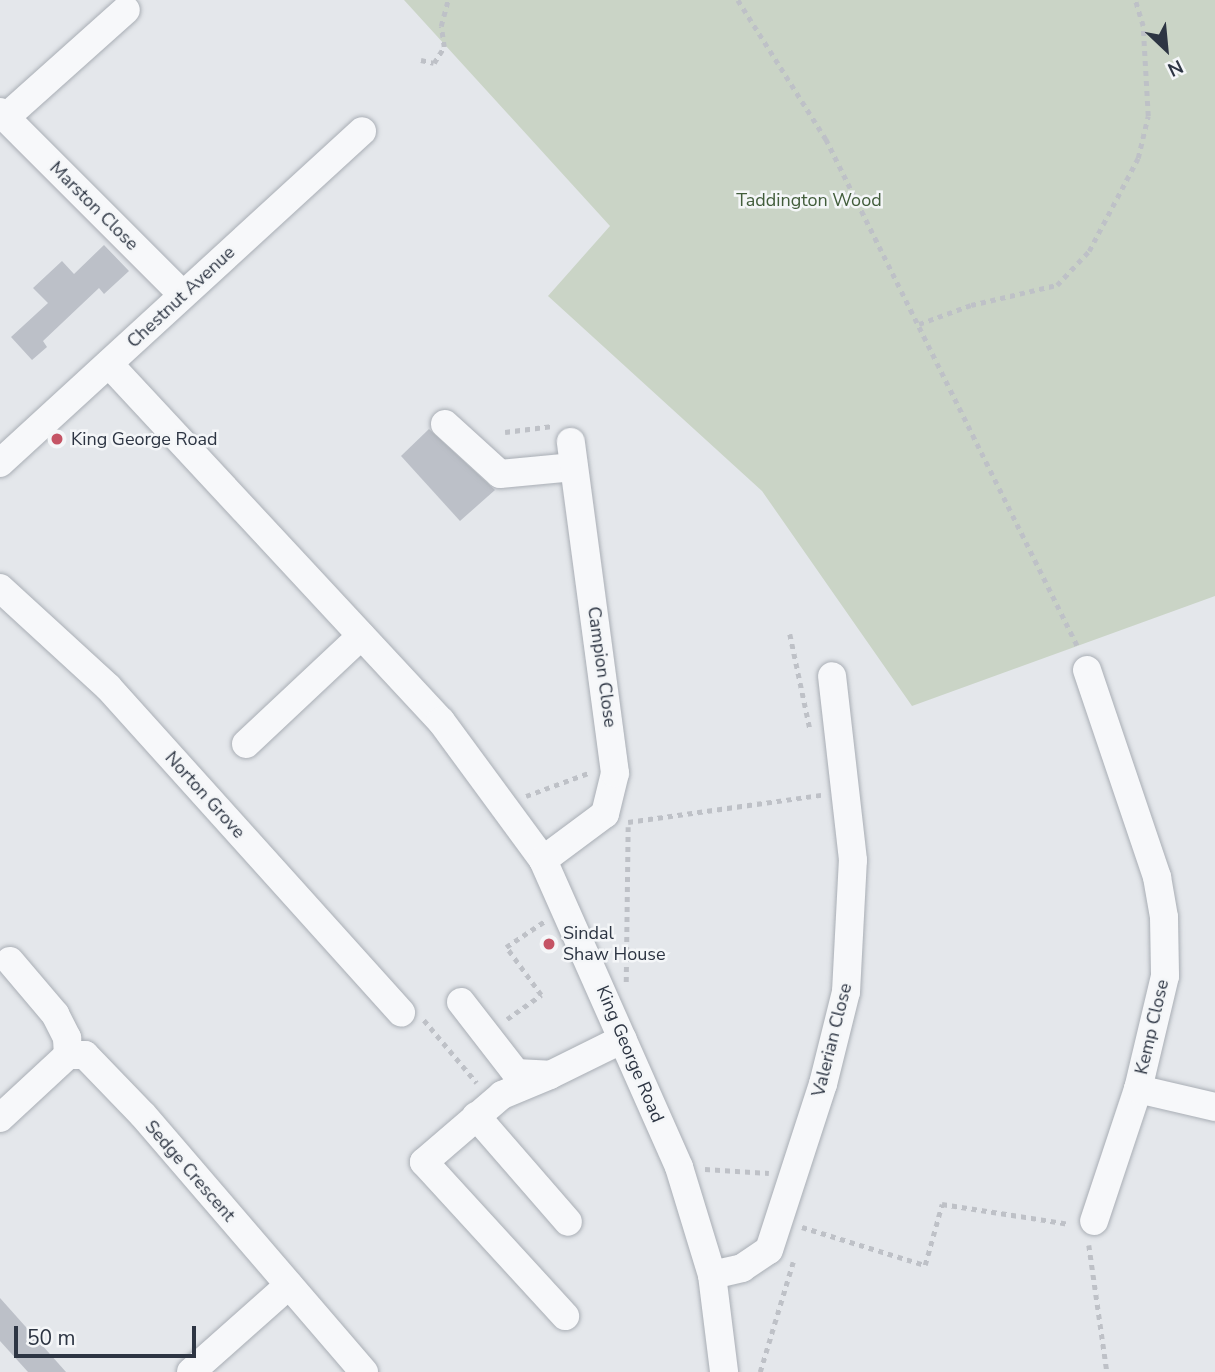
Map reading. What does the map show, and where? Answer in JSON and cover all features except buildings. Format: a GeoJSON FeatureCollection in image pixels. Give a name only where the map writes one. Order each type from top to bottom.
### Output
{"type":"FeatureCollection","features":[{"type":"Feature","properties":{"kind":"street","name":"Marston Close"},"geometry":{"type":"LineString","coordinates":[[126,10],[3,115],[182,294]]}},
{"type":"Feature","properties":{"kind":"street","name":"Chestnut Avenue"},"geometry":{"type":"LineString","coordinates":[[0,463],[362,131]]}},
{"type":"Feature","properties":{"kind":"street","name":"King George Road"},"geometry":{"type":"LineString","coordinates":[[109,364],[441,720],[505,803],[542,860],[567,908],[679,1167],[712,1275],[724,1372]]}},
{"type":"Feature","properties":{"kind":"street"},"geometry":{"type":"LineString","coordinates":[[445,424],[500,474],[568,447]]}},
{"type":"Feature","properties":{"kind":"street","name":"Campion Close"},"geometry":{"type":"LineString","coordinates":[[568,447],[614,764],[605,814],[593,827]]}},
{"type":"Feature","properties":{"kind":"street","name":"Norton Grove"},"geometry":{"type":"LineString","coordinates":[[0,588],[108,687],[401,1012]]}},
{"type":"Feature","properties":{"kind":"street"},"geometry":{"type":"LineString","coordinates":[[246,744],[361,636]]}},
{"type":"Feature","properties":{"kind":"street","name":"Kemp Close"},"geometry":{"type":"LineString","coordinates":[[1087,670],[1157,877],[1164,917],[1165,976],[1138,1088],[1090,1224]]}},
{"type":"Feature","properties":{"kind":"street","name":"Valerian Close"},"geometry":{"type":"LineString","coordinates":[[712,1275],[760,1260],[769,1250],[841,1021],[853,924],[853,860],[832,676]]}},
{"type":"Feature","properties":{"kind":"street"},"geometry":{"type":"LineString","coordinates":[[542,860],[593,827]]}},
{"type":"Feature","properties":{"kind":"street"},"geometry":{"type":"LineString","coordinates":[[0,1118],[68,1055],[68,1038],[55,1014],[10,961]]}},
{"type":"Feature","properties":{"kind":"street"},"geometry":{"type":"LineString","coordinates":[[461,1002],[516,1073],[550,1075]]}},
{"type":"Feature","properties":{"kind":"street"},"geometry":{"type":"LineString","coordinates":[[565,1316],[424,1162],[485,1109],[623,1040]]}},
{"type":"Feature","properties":{"kind":"street","name":"Sedge Crescent"},"geometry":{"type":"LineString","coordinates":[[68,1055],[85,1055],[106,1076],[364,1372]]}},
{"type":"Feature","properties":{"kind":"street"},"geometry":{"type":"LineString","coordinates":[[1138,1088],[1215,1107]]}},
{"type":"Feature","properties":{"kind":"street"},"geometry":{"type":"LineString","coordinates":[[485,1109],[568,1222]]}},
{"type":"Feature","properties":{"kind":"street"},"geometry":{"type":"LineString","coordinates":[[191,1372],[289,1285]]}},
{"type":"Feature","properties":{"kind":"path"},"geometry":{"type":"LineString","coordinates":[[421,60],[434,63],[444,47],[441,26],[448,0]]}},
{"type":"Feature","properties":{"kind":"path"},"geometry":{"type":"LineString","coordinates":[[738,0],[826,139],[1065,614],[1087,670]]}},
{"type":"Feature","properties":{"kind":"path"},"geometry":{"type":"LineString","coordinates":[[919,324],[971,305],[1057,285],[1089,251],[1133,168],[1149,116],[1143,26],[1135,0]]}},
{"type":"Feature","properties":{"kind":"path"},"geometry":{"type":"LineString","coordinates":[[505,432],[557,425],[568,447]]}},
{"type":"Feature","properties":{"kind":"path"},"geometry":{"type":"LineString","coordinates":[[790,634],[812,736]]}},
{"type":"Feature","properties":{"kind":"path"},"geometry":{"type":"LineString","coordinates":[[505,803],[614,764]]}},
{"type":"Feature","properties":{"kind":"path"},"geometry":{"type":"LineString","coordinates":[[824,782],[828,804]]}},
{"type":"Feature","properties":{"kind":"path"},"geometry":{"type":"LineString","coordinates":[[593,827],[827,794]]}},
{"type":"Feature","properties":{"kind":"path"},"geometry":{"type":"LineString","coordinates":[[611,1010],[627,1001],[628,822]]}},
{"type":"Feature","properties":{"kind":"path"},"geometry":{"type":"LineString","coordinates":[[486,1034],[541,995],[506,947],[567,908]]}},
{"type":"Feature","properties":{"kind":"path"},"geometry":{"type":"LineString","coordinates":[[401,1012],[417,1010],[485,1109]]}},
{"type":"Feature","properties":{"kind":"path"},"geometry":{"type":"LineString","coordinates":[[767,1186],[775,1161]]}},
{"type":"Feature","properties":{"kind":"path"},"geometry":{"type":"LineString","coordinates":[[679,1167],[770,1174]]}},
{"type":"Feature","properties":{"kind":"path"},"geometry":{"type":"LineString","coordinates":[[780,1220],[925,1265],[942,1204],[1090,1224],[1107,1372]]}},
{"type":"Feature","properties":{"kind":"green space","name":"Taddington Wood"},"geometry":{"type":"Polygon","coordinates":[[[404,0],[1215,0],[1215,596],[912,706],[762,491],[548,296],[610,226],[404,0]]]}},
{"type":"Feature","properties":{"kind":"place","name":"King George Road"},"geometry":{"type":"Point","coordinates":[57,439]}},
{"type":"Feature","properties":{"kind":"place","name":"Sindal Shaw House"},"geometry":{"type":"Point","coordinates":[549,944]}}]}
